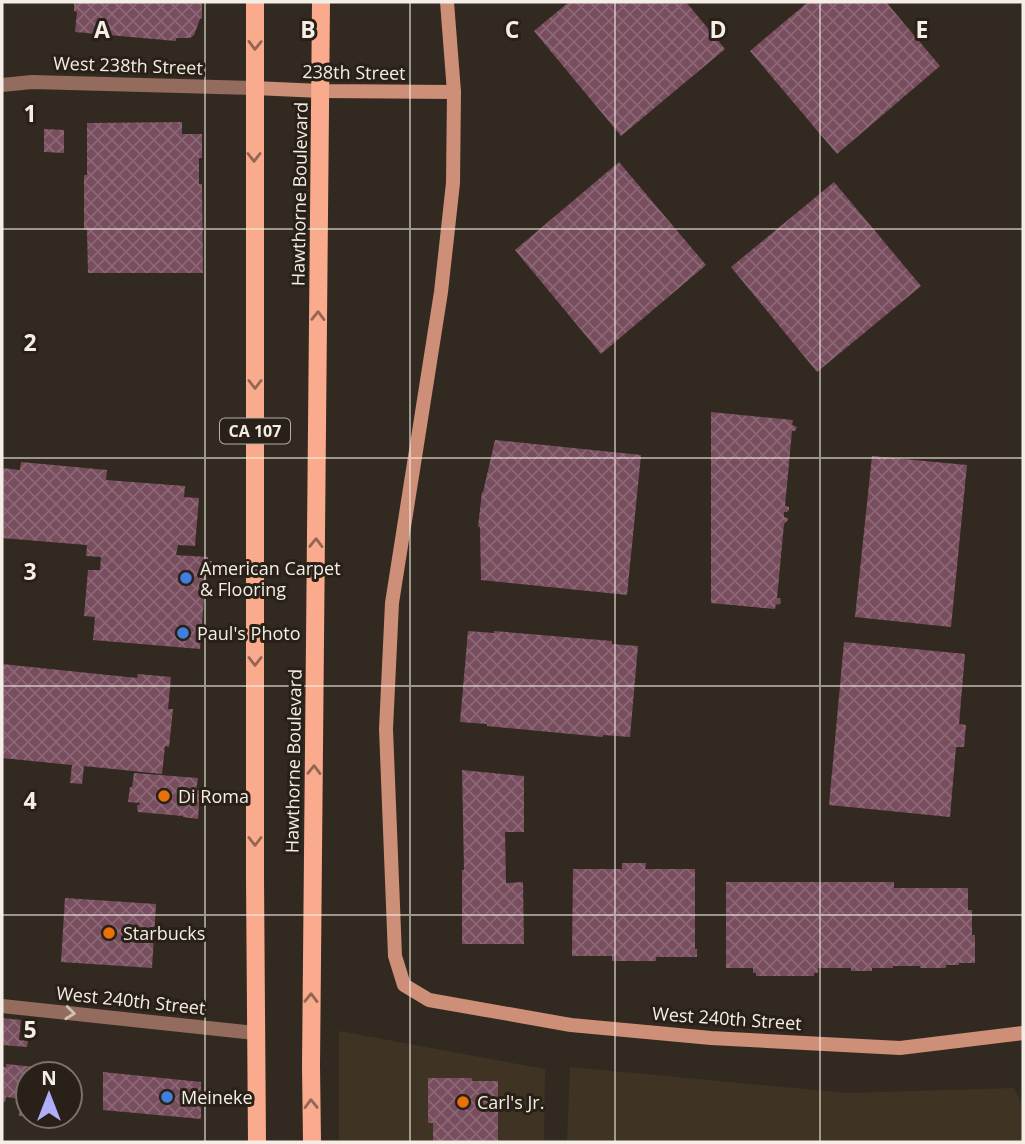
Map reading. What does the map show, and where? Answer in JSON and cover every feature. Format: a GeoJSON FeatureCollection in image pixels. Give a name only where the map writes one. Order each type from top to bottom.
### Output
{"type":"FeatureCollection","features":[{"type":"Feature","properties":{"kind":"main road","name":"Hawthorne Boulevard"},"geometry":{"type":"LineString","coordinates":[[255,2],[257,1142]]}},
{"type":"Feature","properties":{"kind":"main road","name":"Hawthorne Boulevard"},"geometry":{"type":"LineString","coordinates":[[312,1142],[321,2]]}},
{"type":"Feature","properties":{"kind":"street"},"geometry":{"type":"LineString","coordinates":[[447,2],[454,92]]}},
{"type":"Feature","properties":{"kind":"street","name":"West 238th Street"},"geometry":{"type":"LineString","coordinates":[[2,85],[32,82],[254,88]]}},
{"type":"Feature","properties":{"kind":"street","name":"238th Street"},"geometry":{"type":"LineString","coordinates":[[254,88],[454,92]]}},
{"type":"Feature","properties":{"kind":"street","name":"West 240th Street"},"geometry":{"type":"LineString","coordinates":[[454,92],[452,197],[441,292],[392,603],[386,729],[395,956],[404,985],[429,1000],[571,1025],[712,1038],[900,1048],[1023,1032]]}},
{"type":"Feature","properties":{"kind":"street","name":"West 240th Street"},"geometry":{"type":"LineString","coordinates":[[2,1006],[255,1033]]}},
{"type":"Feature","properties":{"kind":"shaded area"},"geometry":{"type":"Polygon","coordinates":[[[339,1031],[545,1069],[544,1142],[339,1142],[339,1031]]]}},
{"type":"Feature","properties":{"kind":"shaded area"},"geometry":{"type":"Polygon","coordinates":[[[570,1067],[847,1093],[1014,1088],[1023,1107],[1023,1142],[567,1142],[570,1067]]]}},
{"type":"Feature","properties":{"kind":"building"},"geometry":{"type":"Polygon","coordinates":[[[74,2],[202,2],[202,18],[194,35],[190,38],[176,38],[176,41],[75,32],[77,12],[74,11],[74,2]]]}},
{"type":"Feature","properties":{"kind":"building"},"geometry":{"type":"Polygon","coordinates":[[[569,2],[686,2],[725,49],[621,136],[534,31],[569,2]]]}},
{"type":"Feature","properties":{"kind":"building"},"geometry":{"type":"Polygon","coordinates":[[[808,2],[886,2],[940,66],[837,154],[750,51],[808,2]]]}},
{"type":"Feature","properties":{"kind":"building"},"geometry":{"type":"Polygon","coordinates":[[[182,122],[182,134],[202,134],[199,184],[202,184],[203,273],[88,273],[87,230],[84,230],[87,123],[182,122]]]}},
{"type":"Feature","properties":{"kind":"building"},"geometry":{"type":"Polygon","coordinates":[[[44,129],[64,130],[64,153],[44,152],[44,129]]]}},
{"type":"Feature","properties":{"kind":"building"},"geometry":{"type":"Polygon","coordinates":[[[619,162],[706,265],[601,354],[515,250],[619,162]]]}},
{"type":"Feature","properties":{"kind":"building"},"geometry":{"type":"Polygon","coordinates":[[[834,182],[921,286],[817,372],[731,267],[834,182]]]}},
{"type":"Feature","properties":{"kind":"building"},"geometry":{"type":"Polygon","coordinates":[[[711,412],[793,420],[792,425],[797,427],[792,431],[785,506],[789,507],[789,510],[784,512],[784,517],[788,520],[784,524],[777,598],[780,598],[781,603],[776,604],[775,609],[711,603],[711,412]]]}},
{"type":"Feature","properties":{"kind":"building"},"geometry":{"type":"Polygon","coordinates":[[[495,440],[641,455],[627,595],[481,580],[478,527],[482,492],[495,440]]]}},
{"type":"Feature","properties":{"kind":"building"},"geometry":{"type":"Polygon","coordinates":[[[872,456],[967,465],[951,627],[855,617],[872,456]]]}},
{"type":"Feature","properties":{"kind":"building"},"geometry":{"type":"Polygon","coordinates":[[[21,462],[107,470],[106,480],[185,486],[184,497],[199,498],[195,546],[178,545],[176,555],[208,557],[208,561],[212,561],[211,574],[206,574],[200,649],[93,640],[95,617],[84,616],[88,570],[100,570],[101,557],[86,556],[87,545],[2,538],[2,468],[20,470],[21,462]]]}},
{"type":"Feature","properties":{"kind":"building"},"geometry":{"type":"Polygon","coordinates":[[[468,631],[612,641],[612,644],[638,646],[630,737],[603,737],[460,722],[468,631]]]}},
{"type":"Feature","properties":{"kind":"building"},"geometry":{"type":"Polygon","coordinates":[[[844,642],[965,654],[959,724],[966,725],[964,747],[956,747],[950,817],[829,805],[844,642]]]}},
{"type":"Feature","properties":{"kind":"building"},"geometry":{"type":"Polygon","coordinates":[[[2,664],[137,678],[138,674],[171,677],[168,709],[173,709],[169,747],[165,746],[162,774],[84,766],[82,784],[70,783],[72,765],[2,758],[2,664]]]}},
{"type":"Feature","properties":{"kind":"building"},"geometry":{"type":"Polygon","coordinates":[[[462,770],[524,776],[524,832],[505,832],[506,883],[523,882],[524,944],[462,944],[462,770]]]}},
{"type":"Feature","properties":{"kind":"building","name":"Di Roma"},"geometry":{"type":"Polygon","coordinates":[[[134,773],[198,778],[198,819],[138,812],[137,805],[140,803],[128,802],[134,773]]]}},
{"type":"Feature","properties":{"kind":"building"},"geometry":{"type":"Polygon","coordinates":[[[622,863],[646,863],[645,869],[695,869],[697,957],[612,961],[612,956],[572,956],[573,869],[622,869],[622,863]]]}},
{"type":"Feature","properties":{"kind":"building"},"geometry":{"type":"Polygon","coordinates":[[[726,882],[894,882],[894,888],[968,888],[968,910],[972,910],[972,935],[975,935],[975,963],[946,965],[946,968],[893,966],[872,968],[872,971],[818,968],[818,973],[814,973],[814,976],[756,976],[753,968],[726,968],[726,882]]]}},
{"type":"Feature","properties":{"kind":"building","name":"Starbucks"},"geometry":{"type":"Polygon","coordinates":[[[65,898],[156,904],[152,968],[61,962],[65,898]]]}},
{"type":"Feature","properties":{"kind":"building"},"geometry":{"type":"Polygon","coordinates":[[[2,1018],[21,1020],[19,1040],[28,1041],[27,1047],[2,1045],[2,1018]]]}},
{"type":"Feature","properties":{"kind":"building"},"geometry":{"type":"Polygon","coordinates":[[[6,1064],[14,1065],[14,1098],[6,1097],[5,1102],[2,1101],[2,1067],[6,1067],[6,1064]]]}},
{"type":"Feature","properties":{"kind":"building"},"geometry":{"type":"Polygon","coordinates":[[[103,1072],[201,1082],[201,1119],[103,1110],[103,1072]]]}},
{"type":"Feature","properties":{"kind":"building","name":"Carl's Jr."},"geometry":{"type":"Polygon","coordinates":[[[428,1078],[498,1081],[498,1142],[433,1142],[433,1123],[428,1123],[428,1078]]]}},
{"type":"Feature","properties":{"kind":"place","name":"American Carpet & Flooring"},"geometry":{"type":"Point","coordinates":[186,578]}},
{"type":"Feature","properties":{"kind":"place","name":"Paul's Photo"},"geometry":{"type":"Point","coordinates":[183,633]}},
{"type":"Feature","properties":{"kind":"place","name":"Di Roma"},"geometry":{"type":"Point","coordinates":[164,796]}},
{"type":"Feature","properties":{"kind":"place","name":"Starbucks"},"geometry":{"type":"Point","coordinates":[109,933]}},
{"type":"Feature","properties":{"kind":"place","name":"Meineke"},"geometry":{"type":"Point","coordinates":[167,1097]}},
{"type":"Feature","properties":{"kind":"place","name":"Carl's Jr."},"geometry":{"type":"Point","coordinates":[463,1102]}}]}
